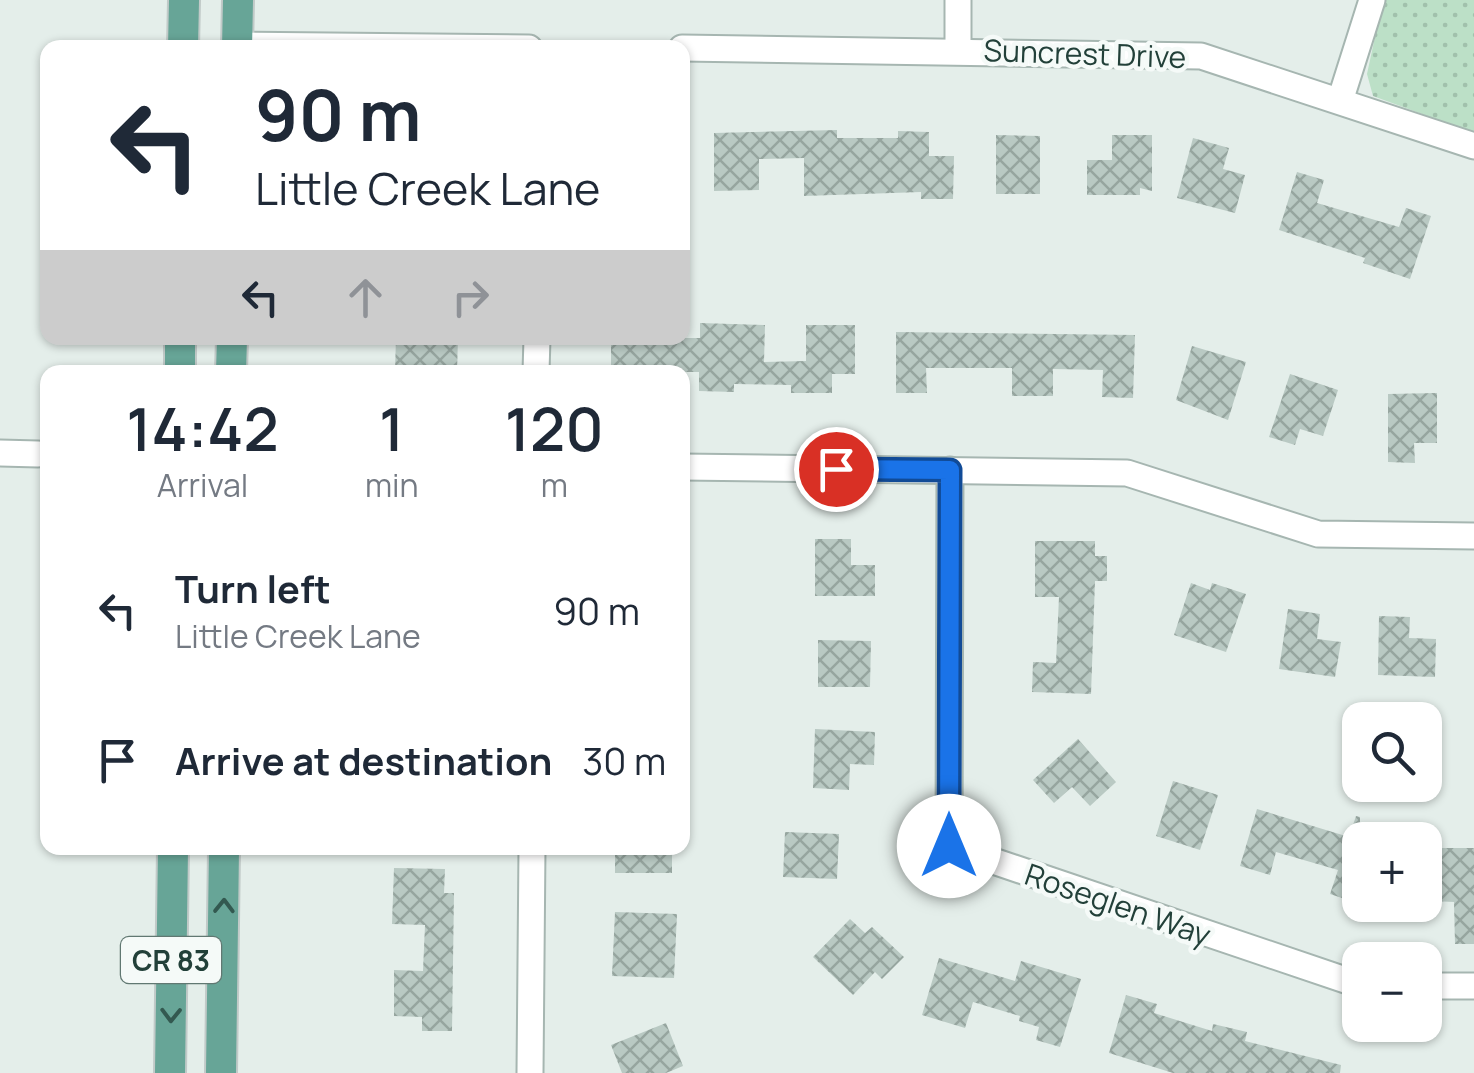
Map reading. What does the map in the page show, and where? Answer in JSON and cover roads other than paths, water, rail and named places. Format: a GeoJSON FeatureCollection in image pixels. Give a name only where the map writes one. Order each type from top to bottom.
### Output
{"type":"FeatureCollection","features":[{"type":"Feature","properties":{"kind":"main road"},"geometry":{"type":"LineString","coordinates":[[183,40],[184,0]]}},
{"type":"Feature","properties":{"kind":"main road"},"geometry":{"type":"LineString","coordinates":[[237,40],[238,0]]}},
{"type":"Feature","properties":{"kind":"main road","name":"CR 83"},"geometry":{"type":"LineString","coordinates":[[170,1073],[173,855]]}},
{"type":"Feature","properties":{"kind":"main road","name":"CR 83"},"geometry":{"type":"LineString","coordinates":[[222,1073],[224,855]]}},
{"type":"Feature","properties":{"kind":"street"},"geometry":{"type":"LineString","coordinates":[[958,0],[958,49]]}},
{"type":"Feature","properties":{"kind":"street"},"geometry":{"type":"LineString","coordinates":[[1340,101],[1372,0]]}},
{"type":"Feature","properties":{"kind":"street","name":"Suncrest Drive"},"geometry":{"type":"LineString","coordinates":[[690,48],[958,49],[1200,56],[1474,146]]}},
{"type":"Feature","properties":{"kind":"street"},"geometry":{"type":"LineString","coordinates":[[0,454],[38,454]]}},
{"type":"Feature","properties":{"kind":"street"},"geometry":{"type":"LineString","coordinates":[[690,467],[1127,472],[1318,534],[1474,536]]}},
{"type":"Feature","properties":{"kind":"street","name":"Roseglen Way"},"geometry":{"type":"LineString","coordinates":[[950,470],[949,846],[1342,979]]}},
{"type":"Feature","properties":{"kind":"street"},"geometry":{"type":"LineString","coordinates":[[530,1073],[532,855]]}},
{"type":"Feature","properties":{"kind":"street"},"geometry":{"type":"LineString","coordinates":[[1442,986],[1474,986]]}}]}
